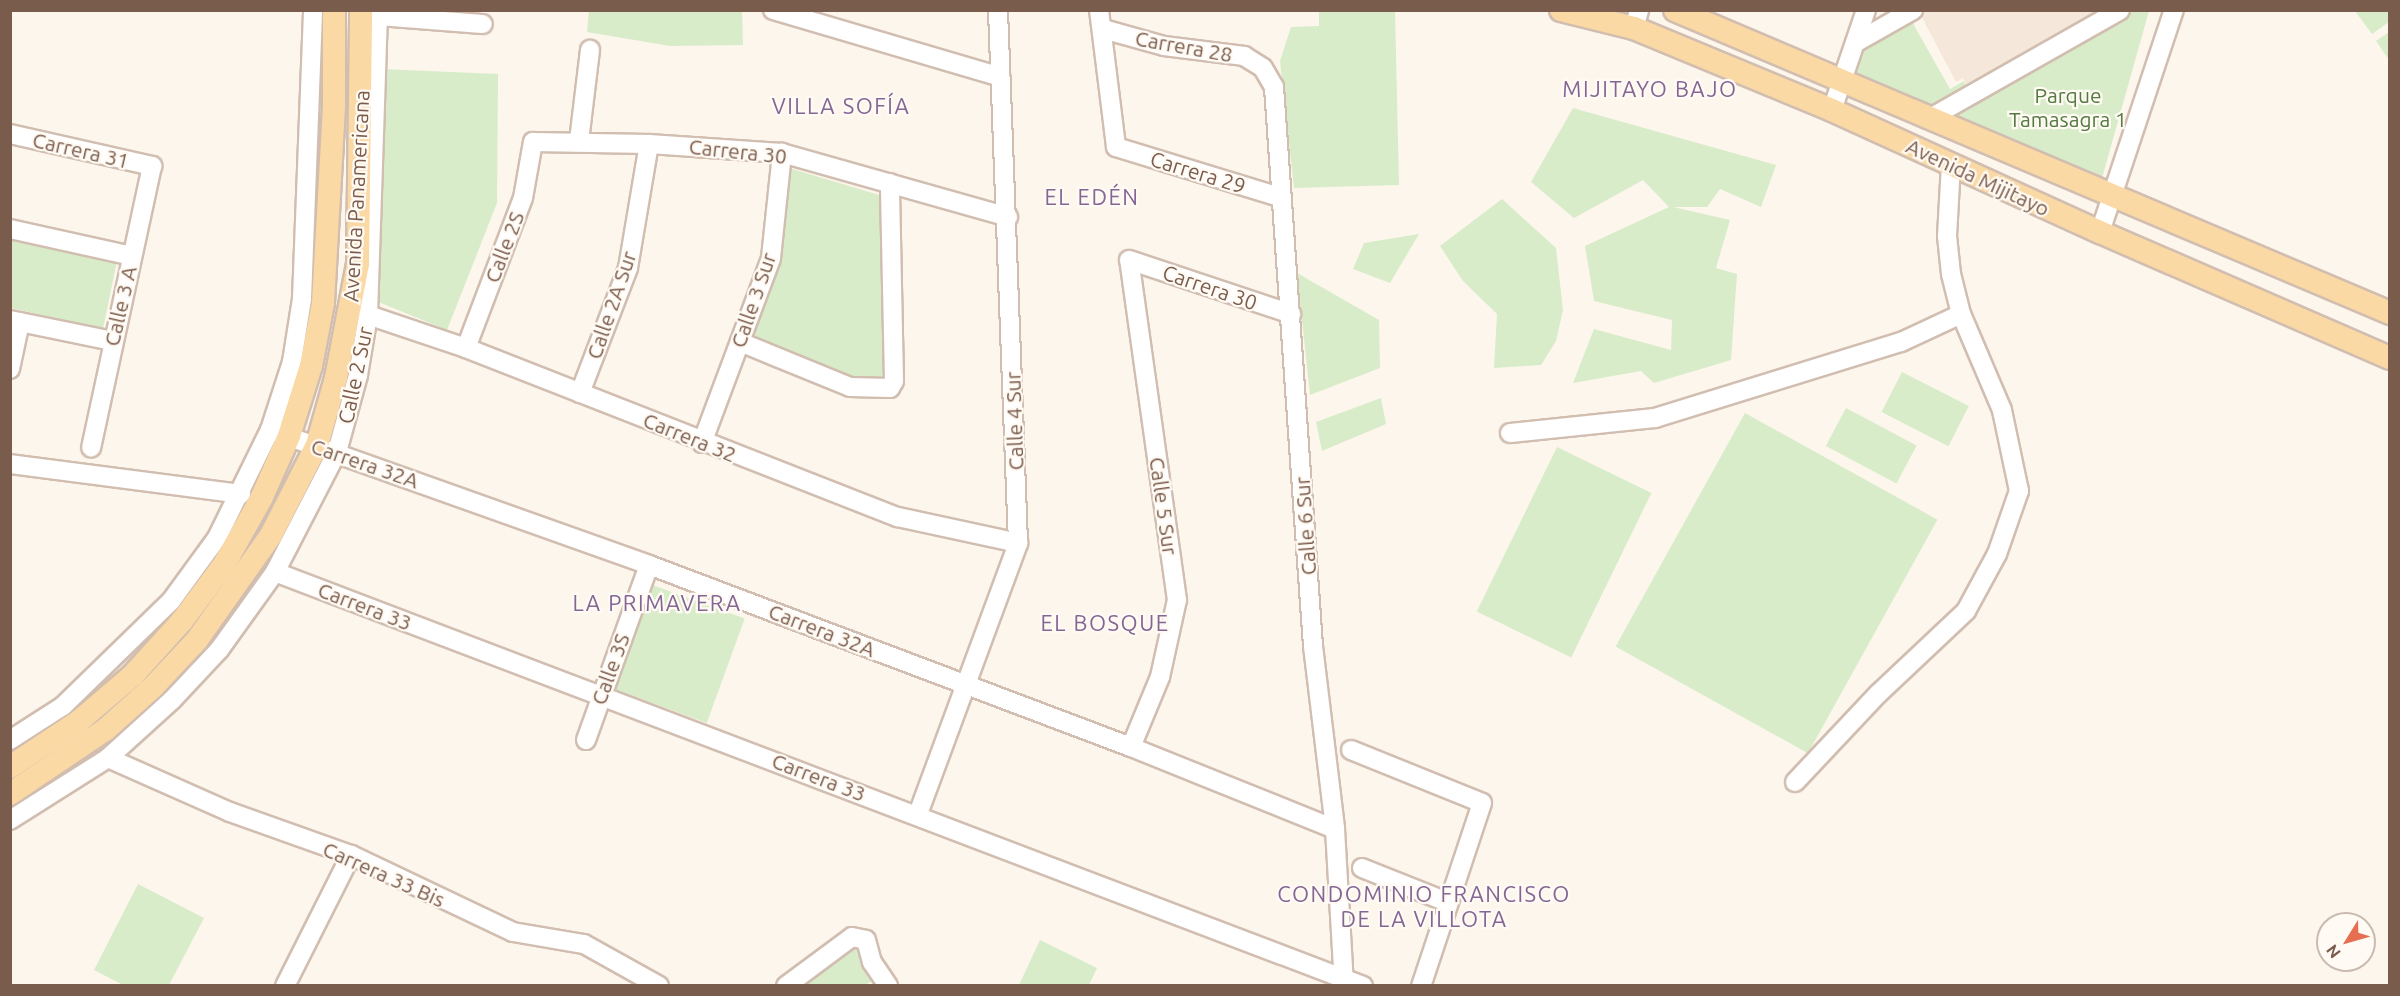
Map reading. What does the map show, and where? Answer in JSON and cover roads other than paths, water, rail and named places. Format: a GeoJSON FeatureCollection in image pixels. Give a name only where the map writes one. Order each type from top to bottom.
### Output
{"type":"FeatureCollection","features":[{"type":"Feature","properties":{"kind":"main road","name":"Avenida Panamericana"},"geometry":{"type":"LineString","coordinates":[[10,766],[78,722],[133,675],[182,621],[225,563],[261,500],[280,433],[311,366],[323,303],[334,107],[334,10]]}},
{"type":"Feature","properties":{"kind":"main road","name":"Avenida Mijitayo"},"geometry":{"type":"LineString","coordinates":[[1561,10],[1636,19],[2100,232],[2390,358]]}},
{"type":"Feature","properties":{"kind":"main road","name":"Avenida Mijitayo"},"geometry":{"type":"LineString","coordinates":[[1675,10],[2112,193],[2390,313]]}},
{"type":"Feature","properties":{"kind":"main road","name":"Avenida Panamericana"},"geometry":{"type":"LineString","coordinates":[[10,794],[105,730],[153,687],[197,640],[271,535],[327,448],[358,264],[372,12]]}},
{"type":"Feature","properties":{"kind":"street"},"geometry":{"type":"LineString","coordinates":[[10,740],[63,706],[171,601],[217,538],[241,494],[280,433],[302,299],[313,10]]}},
{"type":"Feature","properties":{"kind":"street"},"geometry":{"type":"LineString","coordinates":[[773,10],[1000,77]]}},
{"type":"Feature","properties":{"kind":"street","name":"Calle 4 Sur"},"geometry":{"type":"LineString","coordinates":[[918,814],[1018,543],[1008,217],[998,10]]}},
{"type":"Feature","properties":{"kind":"street"},"geometry":{"type":"LineString","coordinates":[[1099,10],[1103,29]]}},
{"type":"Feature","properties":{"kind":"street"},"geometry":{"type":"LineString","coordinates":[[1832,110],[1866,10]]}},
{"type":"Feature","properties":{"kind":"street"},"geometry":{"type":"LineString","coordinates":[[1856,43],[1914,10]]}},
{"type":"Feature","properties":{"kind":"street"},"geometry":{"type":"LineString","coordinates":[[1932,117],[2120,10]]}},
{"type":"Feature","properties":{"kind":"street"},"geometry":{"type":"LineString","coordinates":[[2100,232],[2175,10]]}},
{"type":"Feature","properties":{"kind":"street"},"geometry":{"type":"LineString","coordinates":[[372,12],[483,24]]}},
{"type":"Feature","properties":{"kind":"street","name":"Calle 2 Sur"},"geometry":{"type":"LineString","coordinates":[[10,820],[108,758],[172,700],[219,650],[275,572],[358,375],[368,315],[372,12]]}},
{"type":"Feature","properties":{"kind":"street","name":"Carrera 28"},"geometry":{"type":"LineString","coordinates":[[1103,29],[1164,46],[1244,56],[1263,68]]}},
{"type":"Feature","properties":{"kind":"street","name":"Carrera 29"},"geometry":{"type":"LineString","coordinates":[[1103,29],[1116,147],[1280,197]]}},
{"type":"Feature","properties":{"kind":"street"},"geometry":{"type":"LineString","coordinates":[[579,141],[590,50]]}},
{"type":"Feature","properties":{"kind":"street","name":"Calle 6 Sur"},"geometry":{"type":"LineString","coordinates":[[1263,68],[1274,87],[1313,646],[1335,829],[1344,981]]}},
{"type":"Feature","properties":{"kind":"street","name":"Carrera 31"},"geometry":{"type":"LineString","coordinates":[[10,134],[152,166]]}},
{"type":"Feature","properties":{"kind":"street","name":"Carrera 30"},"geometry":{"type":"LineString","coordinates":[[532,142],[579,141],[649,144],[782,153],[1008,217]]}},
{"type":"Feature","properties":{"kind":"street","name":"Calle 2S"},"geometry":{"type":"LineString","coordinates":[[466,348],[523,198],[532,142]]}},
{"type":"Feature","properties":{"kind":"street","name":"Calle 2A Sur"},"geometry":{"type":"LineString","coordinates":[[580,393],[628,268],[649,144]]}},
{"type":"Feature","properties":{"kind":"street","name":"Calle 3 Sur"},"geometry":{"type":"LineString","coordinates":[[702,443],[771,258],[782,153]]}},
{"type":"Feature","properties":{"kind":"street"},"geometry":{"type":"LineString","coordinates":[[1796,782],[1878,694],[1966,611],[2001,544],[2019,491],[2002,410],[1961,314],[1947,236],[1951,165]]}},
{"type":"Feature","properties":{"kind":"street","name":"Calle 3 A"},"geometry":{"type":"LineString","coordinates":[[91,447],[112,341],[152,166]]}},
{"type":"Feature","properties":{"kind":"street"},"geometry":{"type":"LineString","coordinates":[[740,342],[850,387],[890,388],[894,381],[890,183]]}},
{"type":"Feature","properties":{"kind":"street"},"geometry":{"type":"LineString","coordinates":[[10,229],[132,256]]}},
{"type":"Feature","properties":{"kind":"street","name":"Carrera 30"},"geometry":{"type":"LineString","coordinates":[[1129,260],[1291,314]]}},
{"type":"Feature","properties":{"kind":"street","name":"Calle 5 Sur"},"geometry":{"type":"LineString","coordinates":[[1129,260],[1177,600],[1160,677],[1131,747]]}},
{"type":"Feature","properties":{"kind":"street"},"geometry":{"type":"LineString","coordinates":[[1510,433],[1656,418],[1901,342],[1961,314]]}},
{"type":"Feature","properties":{"kind":"street","name":"Carrera 32"},"geometry":{"type":"LineString","coordinates":[[368,315],[466,348],[702,443],[898,517],[1018,543]]}},
{"type":"Feature","properties":{"kind":"street"},"geometry":{"type":"LineString","coordinates":[[10,369],[15,321],[112,341]]}},
{"type":"Feature","properties":{"kind":"street","name":"Carrera 32A"},"geometry":{"type":"LineString","coordinates":[[280,433],[649,565],[1131,747],[1335,829]]}},
{"type":"Feature","properties":{"kind":"street"},"geometry":{"type":"LineString","coordinates":[[10,464],[241,494]]}},
{"type":"Feature","properties":{"kind":"street","name":"Calle 3S"},"geometry":{"type":"LineString","coordinates":[[586,741],[600,695],[649,565]]}},
{"type":"Feature","properties":{"kind":"street","name":"Carrera 33"},"geometry":{"type":"LineString","coordinates":[[275,572],[918,814],[1344,981],[1363,986]]}},
{"type":"Feature","properties":{"kind":"street"},"geometry":{"type":"LineString","coordinates":[[1351,750],[1482,803],[1447,902],[1421,986]]}},
{"type":"Feature","properties":{"kind":"street","name":"Carrera 33 Bis"},"geometry":{"type":"LineString","coordinates":[[108,758],[230,812],[351,855],[513,932],[584,944],[659,986]]}},
{"type":"Feature","properties":{"kind":"street"},"geometry":{"type":"LineString","coordinates":[[285,986],[351,855]]}},
{"type":"Feature","properties":{"kind":"street"},"geometry":{"type":"LineString","coordinates":[[1362,868],[1447,902]]}},
{"type":"Feature","properties":{"kind":"street"},"geometry":{"type":"LineString","coordinates":[[786,986],[852,938],[866,940],[872,962],[888,986]]}},
{"type":"Feature","properties":{"kind":"district","name":"MIJITAYO BAJO"},"geometry":{"type":"Point","coordinates":[1650,89]}},
{"type":"Feature","properties":{"kind":"district","name":"VILLA SOFÍA"},"geometry":{"type":"Point","coordinates":[841,106]}},
{"type":"Feature","properties":{"kind":"district","name":"EL EDÉN"},"geometry":{"type":"Point","coordinates":[1092,197]}},
{"type":"Feature","properties":{"kind":"district","name":"LA PRIMAVERA"},"geometry":{"type":"Point","coordinates":[657,603]}},
{"type":"Feature","properties":{"kind":"district","name":"EL BOSQUE"},"geometry":{"type":"Point","coordinates":[1105,623]}},
{"type":"Feature","properties":{"kind":"district","name":"CONDOMINIO FRANCISCO DE LA VILLOTA"},"geometry":{"type":"Point","coordinates":[1424,906]}},
{"type":"Feature","properties":{"kind":"park label","name":"Parque Tamasagra 1"},"geometry":{"type":"Point","coordinates":[2068,107]}}]}
